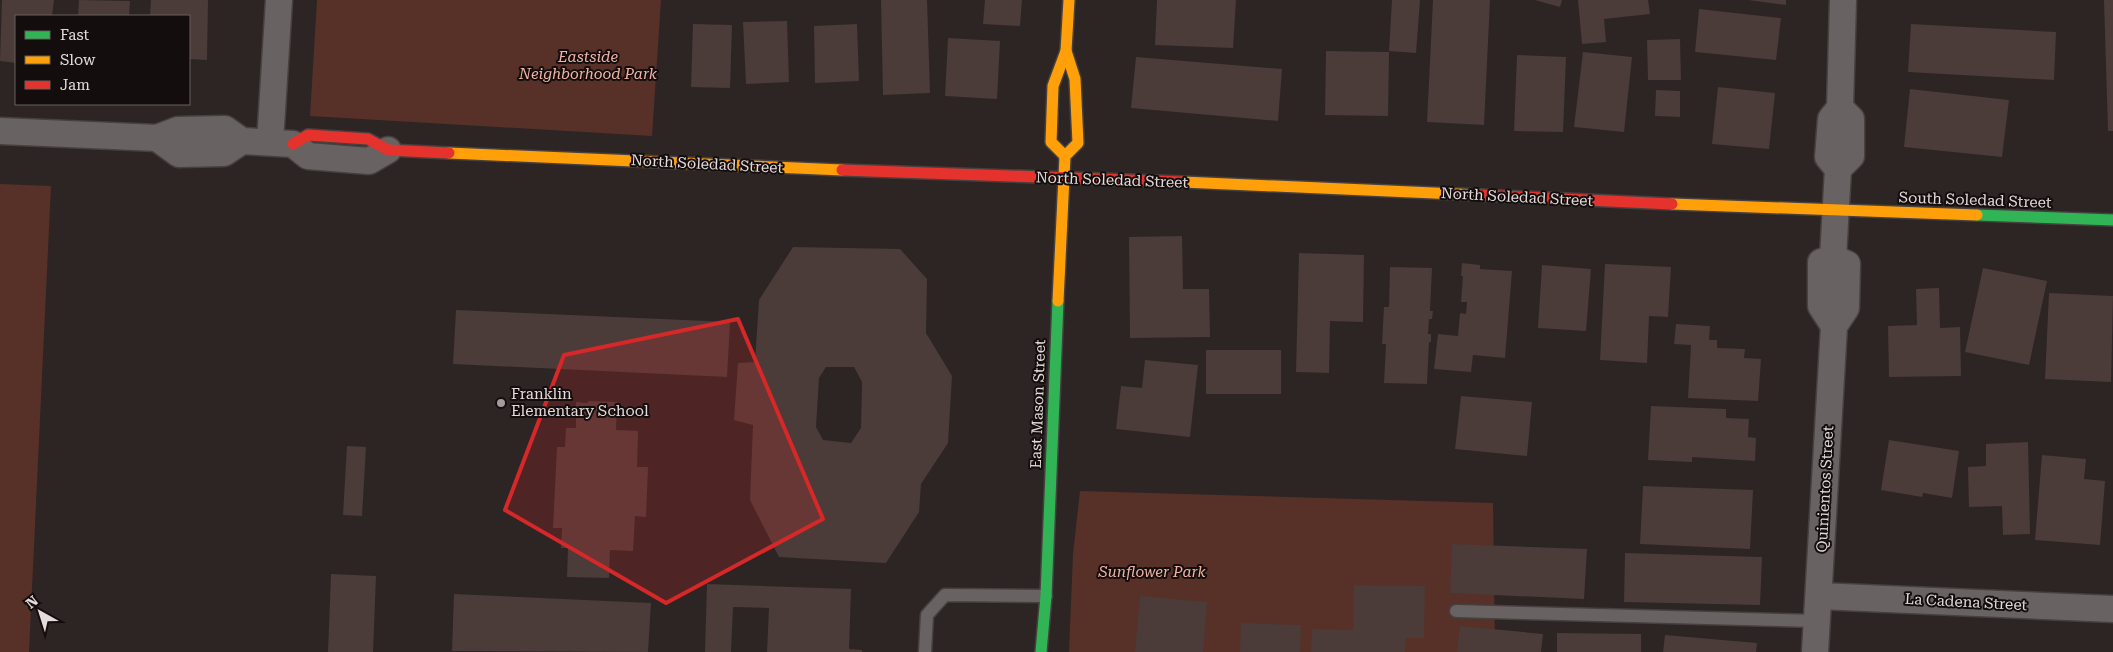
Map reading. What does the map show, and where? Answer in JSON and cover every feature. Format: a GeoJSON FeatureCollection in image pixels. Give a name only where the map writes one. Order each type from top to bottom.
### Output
{"type":"FeatureCollection","features":[{"type":"Feature","properties":{"kind":"street"},"geometry":{"type":"LineString","coordinates":[[279,0],[282,143]]}},
{"type":"Feature","properties":{"kind":"street","name":"East Mason Street"},"geometry":{"type":"LineString","coordinates":[[1065,156],[1051,142],[1053,86],[1066,51],[1069,0]]}},
{"type":"Feature","properties":{"kind":"street","name":"Quinientos Street"},"geometry":{"type":"LineString","coordinates":[[1815,652],[1834,326],[1846,308],[1847,264],[1833,258],[1838,169],[1851,156],[1850,119],[1840,108],[1843,0]]}},
{"type":"Feature","properties":{"kind":"street","name":"East Mason Street"},"geometry":{"type":"LineString","coordinates":[[1041,652],[1046,596],[1063,178],[1065,156],[1078,143],[1075,80],[1066,51]]}},
{"type":"Feature","properties":{"kind":"street","name":"North Soledad Street"},"geometry":{"type":"LineString","coordinates":[[0,131],[157,138],[179,154],[224,153],[242,141],[282,143],[308,156],[369,161],[388,150],[1803,210],[1836,209]]}},
{"type":"Feature","properties":{"kind":"street","name":"South Soledad Street"},"geometry":{"type":"LineString","coordinates":[[1836,209],[2113,220]]}},
{"type":"Feature","properties":{"kind":"street","name":"La Cadena Street"},"geometry":{"type":"LineString","coordinates":[[1819,596],[2113,609]]}},
{"type":"Feature","properties":{"kind":"lane"},"geometry":{"type":"LineString","coordinates":[[926,652],[927,616],[944,595],[1046,596]]}},
{"type":"Feature","properties":{"kind":"lane"},"geometry":{"type":"LineString","coordinates":[[1456,611],[1816,621]]}},
{"type":"Feature","properties":{"kind":"highlighted area"},"geometry":{"type":"Polygon","coordinates":[[[738,319],[823,519],[666,603],[505,510],[564,355],[738,319]]]}},
{"type":"Feature","properties":{"kind":"green space","name":"Eastside Neighborhood Park"},"geometry":{"type":"Polygon","coordinates":[[[317,0],[661,0],[652,136],[310,116],[317,0]]]}},
{"type":"Feature","properties":{"kind":"green space"},"geometry":{"type":"Polygon","coordinates":[[[0,184],[51,186],[29,652],[0,652],[0,184]]]}},
{"type":"Feature","properties":{"kind":"green space","name":"Sunflower Park"},"geometry":{"type":"Polygon","coordinates":[[[1080,491],[1493,503],[1495,652],[1069,652],[1073,554],[1080,491]]]}},
{"type":"Feature","properties":{"kind":"building"},"geometry":{"type":"Polygon","coordinates":[[[2,0],[54,0],[52,15],[15,15],[15,63],[0,61],[2,0]]]}},
{"type":"Feature","properties":{"kind":"building"},"geometry":{"type":"Polygon","coordinates":[[[79,0],[130,1],[129,15],[78,15],[79,0]]]}},
{"type":"Feature","properties":{"kind":"building"},"geometry":{"type":"Polygon","coordinates":[[[151,0],[208,0],[207,60],[190,59],[190,15],[150,15],[151,0]]]}},
{"type":"Feature","properties":{"kind":"building"},"geometry":{"type":"Polygon","coordinates":[[[881,0],[927,0],[930,93],[883,95],[881,0]]]}},
{"type":"Feature","properties":{"kind":"building"},"geometry":{"type":"Polygon","coordinates":[[[985,0],[1022,0],[1020,26],[983,24],[985,0]]]}},
{"type":"Feature","properties":{"kind":"building"},"geometry":{"type":"Polygon","coordinates":[[[1157,0],[1236,0],[1233,48],[1155,45],[1157,0]]]}},
{"type":"Feature","properties":{"kind":"building"},"geometry":{"type":"Polygon","coordinates":[[[1392,0],[1420,0],[1416,53],[1389,51],[1392,0]]]}},
{"type":"Feature","properties":{"kind":"building"},"geometry":{"type":"Polygon","coordinates":[[[1433,0],[1490,0],[1484,125],[1427,122],[1433,0]]]}},
{"type":"Feature","properties":{"kind":"building"},"geometry":{"type":"Polygon","coordinates":[[[1535,0],[1562,0],[1560,7],[1535,0]]]}},
{"type":"Feature","properties":{"kind":"building"},"geometry":{"type":"Polygon","coordinates":[[[1578,0],[1648,0],[1650,14],[1604,19],[1606,42],[1582,44],[1578,0]]]}},
{"type":"Feature","properties":{"kind":"building"},"geometry":{"type":"Polygon","coordinates":[[[1748,0],[1786,0],[1786,5],[1748,0]]]}},
{"type":"Feature","properties":{"kind":"building"},"geometry":{"type":"Polygon","coordinates":[[[2104,0],[2113,0],[2113,131],[2108,131],[2104,0]]]}},
{"type":"Feature","properties":{"kind":"building"},"geometry":{"type":"Polygon","coordinates":[[[1699,9],[1781,18],[1776,60],[1695,52],[1699,9]]]}},
{"type":"Feature","properties":{"kind":"building"},"geometry":{"type":"Polygon","coordinates":[[[787,21],[789,82],[746,84],[743,22],[787,21]]]}},
{"type":"Feature","properties":{"kind":"building"},"geometry":{"type":"Polygon","coordinates":[[[693,24],[732,25],[730,88],[691,87],[693,24]]]}},
{"type":"Feature","properties":{"kind":"building"},"geometry":{"type":"Polygon","coordinates":[[[857,24],[859,81],[815,83],[814,26],[857,24]]]}},
{"type":"Feature","properties":{"kind":"building"},"geometry":{"type":"Polygon","coordinates":[[[1911,24],[2056,32],[2054,80],[1908,72],[1911,24]]]}},
{"type":"Feature","properties":{"kind":"building"},"geometry":{"type":"Polygon","coordinates":[[[948,38],[1000,41],[997,99],[945,96],[948,38]]]}},
{"type":"Feature","properties":{"kind":"building"},"geometry":{"type":"Polygon","coordinates":[[[1680,39],[1681,80],[1648,80],[1647,40],[1680,39]]]}},
{"type":"Feature","properties":{"kind":"building"},"geometry":{"type":"Polygon","coordinates":[[[1326,51],[1389,52],[1388,116],[1325,115],[1326,51]]]}},
{"type":"Feature","properties":{"kind":"building"},"geometry":{"type":"Polygon","coordinates":[[[1583,52],[1632,57],[1624,132],[1574,127],[1583,52]]]}},
{"type":"Feature","properties":{"kind":"building"},"geometry":{"type":"Polygon","coordinates":[[[1517,55],[1566,57],[1563,132],[1514,131],[1517,55]]]}},
{"type":"Feature","properties":{"kind":"building"},"geometry":{"type":"Polygon","coordinates":[[[1136,57],[1282,69],[1278,121],[1131,108],[1136,57]]]}},
{"type":"Feature","properties":{"kind":"building"},"geometry":{"type":"Polygon","coordinates":[[[1718,87],[1775,93],[1769,149],[1712,144],[1718,87]]]}},
{"type":"Feature","properties":{"kind":"building"},"geometry":{"type":"Polygon","coordinates":[[[1910,89],[2009,100],[2002,157],[1904,147],[1910,89]]]}},
{"type":"Feature","properties":{"kind":"building"},"geometry":{"type":"Polygon","coordinates":[[[1656,90],[1680,91],[1680,117],[1655,116],[1656,90]]]}},
{"type":"Feature","properties":{"kind":"building"},"geometry":{"type":"Polygon","coordinates":[[[1182,236],[1183,289],[1209,289],[1210,337],[1130,338],[1129,237],[1182,236]]]}},
{"type":"Feature","properties":{"kind":"building"},"geometry":{"type":"Polygon","coordinates":[[[793,247],[900,249],[927,279],[926,333],[952,376],[948,443],[921,484],[919,512],[886,563],[779,557],[750,500],[753,425],[734,420],[738,363],[755,362],[759,300],[793,247]],[[826,367],[819,378],[816,427],[823,440],[851,443],[861,428],[862,382],[854,367],[826,367]]]}},
{"type":"Feature","properties":{"kind":"building"},"geometry":{"type":"Polygon","coordinates":[[[1299,253],[1364,255],[1363,322],[1330,321],[1329,373],[1296,372],[1299,253]]]}},
{"type":"Feature","properties":{"kind":"building"},"geometry":{"type":"Polygon","coordinates":[[[1462,263],[1480,265],[1480,269],[1512,271],[1505,358],[1473,355],[1471,372],[1434,369],[1438,334],[1458,336],[1460,313],[1466,314],[1467,302],[1461,302],[1462,263]]]}},
{"type":"Feature","properties":{"kind":"building"},"geometry":{"type":"Polygon","coordinates":[[[1605,264],[1671,267],[1668,317],[1649,316],[1647,363],[1600,360],[1605,264]]]}},
{"type":"Feature","properties":{"kind":"building"},"geometry":{"type":"Polygon","coordinates":[[[1542,265],[1591,269],[1586,331],[1538,328],[1542,265]]]}},
{"type":"Feature","properties":{"kind":"building"},"geometry":{"type":"Polygon","coordinates":[[[1390,267],[1432,268],[1430,311],[1433,311],[1432,319],[1429,319],[1428,334],[1431,334],[1431,342],[1429,342],[1427,384],[1384,383],[1386,344],[1382,344],[1384,307],[1389,307],[1390,267]]]}},
{"type":"Feature","properties":{"kind":"building"},"geometry":{"type":"Polygon","coordinates":[[[1983,268],[2047,281],[2029,365],[1965,352],[1983,268]]]}},
{"type":"Feature","properties":{"kind":"building"},"geometry":{"type":"Polygon","coordinates":[[[1939,288],[1940,328],[1960,327],[1961,376],[1889,377],[1888,326],[1917,325],[1916,289],[1939,288]]]}},
{"type":"Feature","properties":{"kind":"building"},"geometry":{"type":"Polygon","coordinates":[[[2049,293],[2113,296],[2111,382],[2045,379],[2049,293]]]}},
{"type":"Feature","properties":{"kind":"building"},"geometry":{"type":"Polygon","coordinates":[[[456,310],[730,322],[727,377],[453,364],[456,310]]]}},
{"type":"Feature","properties":{"kind":"building"},"geometry":{"type":"Polygon","coordinates":[[[1676,324],[1710,326],[1709,340],[1717,340],[1717,348],[1745,349],[1744,358],[1761,359],[1758,401],[1688,398],[1691,345],[1674,344],[1676,324]]]}},
{"type":"Feature","properties":{"kind":"building"},"geometry":{"type":"Polygon","coordinates":[[[1206,350],[1281,350],[1281,394],[1206,394],[1206,350]]]}},
{"type":"Feature","properties":{"kind":"building"},"geometry":{"type":"Polygon","coordinates":[[[1145,360],[1198,365],[1190,437],[1116,429],[1121,386],[1142,388],[1145,360]]]}},
{"type":"Feature","properties":{"kind":"building"},"geometry":{"type":"Polygon","coordinates":[[[1461,396],[1532,402],[1527,456],[1455,449],[1461,396]]]}},
{"type":"Feature","properties":{"kind":"building"},"geometry":{"type":"Polygon","coordinates":[[[588,401],[617,402],[616,430],[638,431],[637,467],[648,467],[646,517],[635,516],[633,551],[610,550],[609,578],[567,577],[568,548],[561,548],[562,528],[553,528],[557,447],[565,447],[566,428],[576,428],[576,402],[588,403],[588,401]]]}},
{"type":"Feature","properties":{"kind":"building"},"geometry":{"type":"Polygon","coordinates":[[[1651,406],[1726,409],[1726,418],[1749,419],[1748,437],[1756,438],[1755,461],[1692,457],[1692,462],[1648,460],[1651,406]]]}},
{"type":"Feature","properties":{"kind":"building"},"geometry":{"type":"Polygon","coordinates":[[[1889,440],[1959,451],[1952,498],[1923,493],[1922,497],[1881,490],[1889,440]]]}},
{"type":"Feature","properties":{"kind":"building"},"geometry":{"type":"Polygon","coordinates":[[[2028,442],[2030,534],[2003,535],[2002,506],[1969,507],[1968,467],[1986,466],[1986,444],[2028,442]]]}},
{"type":"Feature","properties":{"kind":"building"},"geometry":{"type":"Polygon","coordinates":[[[347,446],[366,447],[362,516],[343,515],[347,446]]]}},
{"type":"Feature","properties":{"kind":"building"},"geometry":{"type":"Polygon","coordinates":[[[2042,455],[2086,459],[2084,479],[2105,481],[2100,545],[2035,540],[2042,455]]]}},
{"type":"Feature","properties":{"kind":"building"},"geometry":{"type":"Polygon","coordinates":[[[1643,486],[1753,490],[1750,549],[1640,544],[1643,486]]]}},
{"type":"Feature","properties":{"kind":"building"},"geometry":{"type":"Polygon","coordinates":[[[1452,544],[1587,549],[1584,599],[1450,593],[1452,544]]]}},
{"type":"Feature","properties":{"kind":"building"},"geometry":{"type":"Polygon","coordinates":[[[1625,553],[1762,557],[1760,605],[1624,602],[1625,553]]]}},
{"type":"Feature","properties":{"kind":"building"},"geometry":{"type":"Polygon","coordinates":[[[331,574],[376,576],[373,652],[328,652],[331,574]]]}},
{"type":"Feature","properties":{"kind":"building"},"geometry":{"type":"Polygon","coordinates":[[[707,584],[851,589],[849,649],[862,650],[862,652],[767,652],[769,608],[733,607],[731,652],[705,652],[707,584]]]}},
{"type":"Feature","properties":{"kind":"building"},"geometry":{"type":"Polygon","coordinates":[[[1354,585],[1425,586],[1424,638],[1406,638],[1405,652],[1311,652],[1312,629],[1353,630],[1354,585]]]}},
{"type":"Feature","properties":{"kind":"building"},"geometry":{"type":"Polygon","coordinates":[[[454,594],[651,603],[648,652],[452,651],[454,594]]]}},
{"type":"Feature","properties":{"kind":"building"},"geometry":{"type":"Polygon","coordinates":[[[1140,596],[1207,602],[1203,652],[1135,652],[1140,596]]]}},
{"type":"Feature","properties":{"kind":"building"},"geometry":{"type":"Polygon","coordinates":[[[1241,623],[1301,625],[1300,652],[1240,652],[1241,623]]]}},
{"type":"Feature","properties":{"kind":"building"},"geometry":{"type":"Polygon","coordinates":[[[1460,626],[1543,634],[1541,652],[1457,652],[1460,626]]]}},
{"type":"Feature","properties":{"kind":"building"},"geometry":{"type":"Polygon","coordinates":[[[1557,633],[1641,634],[1641,652],[1557,652],[1557,633]]]}},
{"type":"Feature","properties":{"kind":"building"},"geometry":{"type":"Polygon","coordinates":[[[1665,635],[1757,643],[1756,652],[1663,652],[1665,635]]]}},
{"type":"Feature","properties":{"kind":"traffic: fast"},"geometry":{"type":"LineString","coordinates":[[1977,215],[2113,220]]}},
{"type":"Feature","properties":{"kind":"traffic: fast"},"geometry":{"type":"LineString","coordinates":[[1041,652],[1046,596],[1058,301]]}},
{"type":"Feature","properties":{"kind":"traffic: slow"},"geometry":{"type":"LineString","coordinates":[[1065,156],[1051,142],[1053,86],[1066,51],[1069,0]]}},
{"type":"Feature","properties":{"kind":"traffic: slow"},"geometry":{"type":"LineString","coordinates":[[1058,301],[1065,156],[1078,143],[1075,79],[1066,51]]}},
{"type":"Feature","properties":{"kind":"traffic: slow"},"geometry":{"type":"LineString","coordinates":[[449,153],[842,170]]}},
{"type":"Feature","properties":{"kind":"traffic: slow"},"geometry":{"type":"LineString","coordinates":[[1183,182],[1479,195]]}},
{"type":"Feature","properties":{"kind":"traffic: slow"},"geometry":{"type":"LineString","coordinates":[[1672,204],[1977,215]]}},
{"type":"Feature","properties":{"kind":"traffic: jam"},"geometry":{"type":"LineString","coordinates":[[293,144],[308,135],[368,139],[388,150],[449,153]]}},
{"type":"Feature","properties":{"kind":"traffic: jam"},"geometry":{"type":"LineString","coordinates":[[842,170],[1183,182]]}},
{"type":"Feature","properties":{"kind":"traffic: jam"},"geometry":{"type":"LineString","coordinates":[[1479,195],[1672,204]]}},
{"type":"Feature","properties":{"kind":"place","name":"Franklin Elementary School"},"geometry":{"type":"Point","coordinates":[501,403]}}]}
